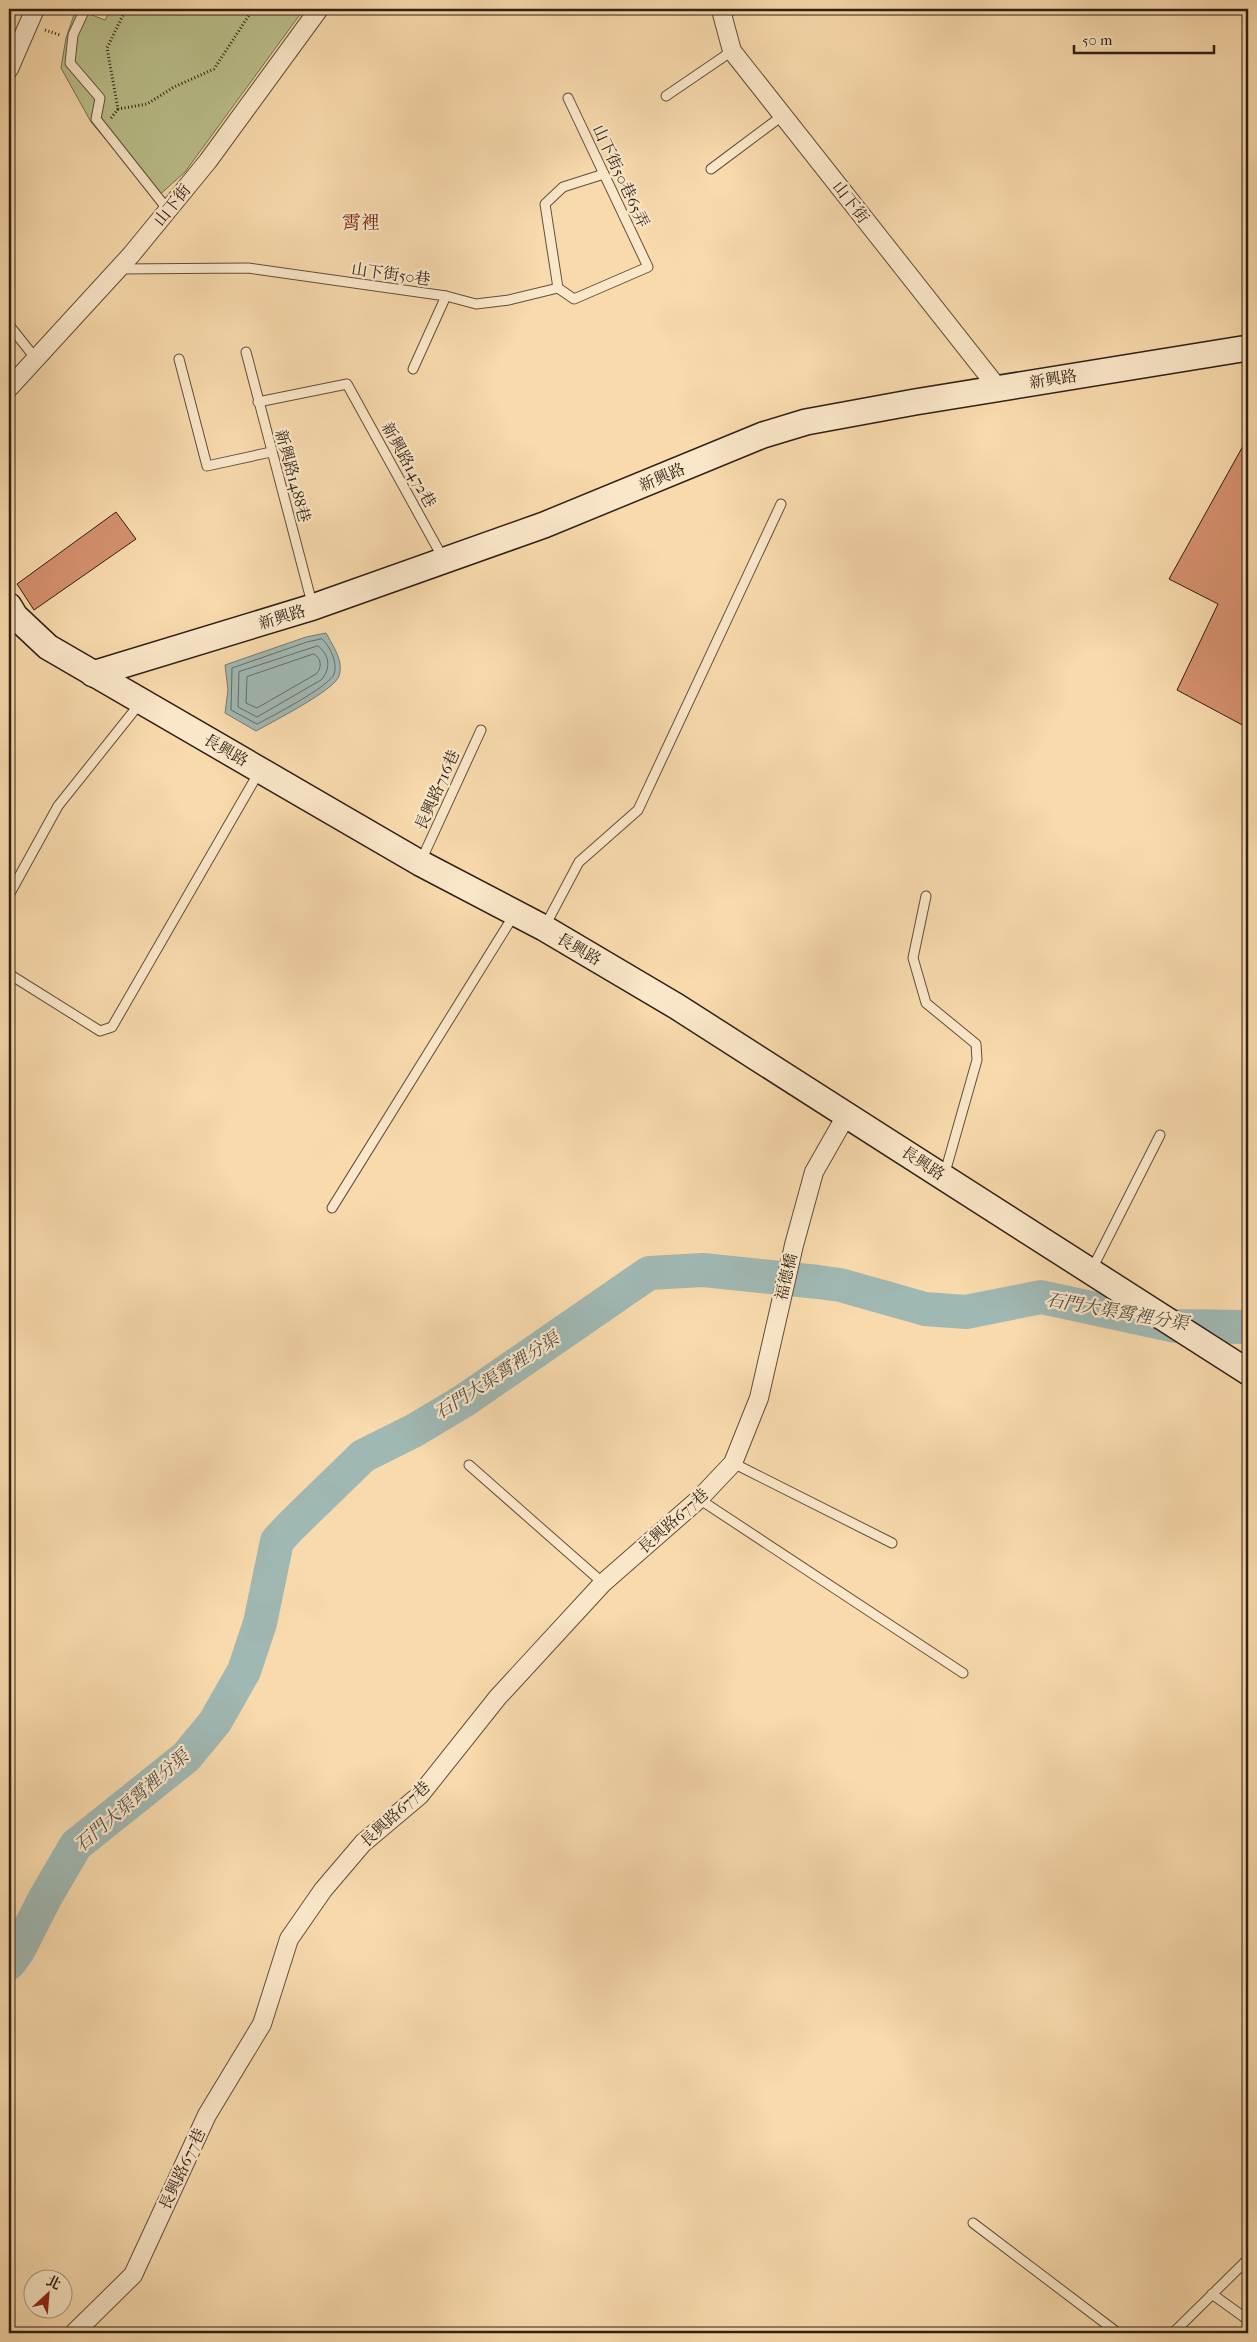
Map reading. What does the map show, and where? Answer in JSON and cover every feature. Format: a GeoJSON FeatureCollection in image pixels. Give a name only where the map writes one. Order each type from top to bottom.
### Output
{"type":"FeatureCollection","features":[{"type":"Feature","properties":{"kind":"main road","name":"新興路"},"geometry":{"type":"LineString","coordinates":[[93,674],[313,607],[552,522],[764,435],[806,422],[998,388],[1248,348]]}},
{"type":"Feature","properties":{"kind":"main road","name":"長興路"},"geometry":{"type":"LineString","coordinates":[[11,615],[48,647],[93,674],[420,863],[544,928],[676,1006],[1239,1366]]}},
{"type":"Feature","properties":{"kind":"street","name":"山下街"},"geometry":{"type":"LineString","coordinates":[[9,388],[118,269],[168,210],[208,161],[319,9]]}},
{"type":"Feature","properties":{"kind":"street","name":"山下街"},"geometry":{"type":"LineString","coordinates":[[726,9],[722,14],[732,51],[998,388]]}},
{"type":"Feature","properties":{"kind":"street"},"geometry":{"type":"LineString","coordinates":[[9,69],[32,16]]}},
{"type":"Feature","properties":{"kind":"street","name":"福德橋"},"geometry":{"type":"LineString","coordinates":[[778,1310],[814,1172],[847,1114]]}},
{"type":"Feature","properties":{"kind":"street","name":"長興路677巷"},"geometry":{"type":"LineString","coordinates":[[74,2333],[133,2276],[207,2115],[262,2024],[289,1938],[323,1890],[362,1843],[420,1795],[498,1697],[603,1583],[699,1498],[734,1463],[759,1398],[778,1310]]}},
{"type":"Feature","properties":{"kind":"lane"},"geometry":{"type":"LineString","coordinates":[[85,9],[72,40],[70,63],[100,98],[96,120],[168,210]]}},
{"type":"Feature","properties":{"kind":"lane"},"geometry":{"type":"LineString","coordinates":[[666,96],[732,51]]}},
{"type":"Feature","properties":{"kind":"lane","name":"山下街50巷65弄"},"geometry":{"type":"LineString","coordinates":[[558,288],[574,299],[648,267],[568,98]]}},
{"type":"Feature","properties":{"kind":"lane"},"geometry":{"type":"LineString","coordinates":[[711,169],[782,116]]}},
{"type":"Feature","properties":{"kind":"lane"},"geometry":{"type":"LineString","coordinates":[[558,288],[545,204],[563,187],[604,174]]}},
{"type":"Feature","properties":{"kind":"lane","name":"山下街50巷"},"geometry":{"type":"LineString","coordinates":[[118,269],[248,268],[446,296],[476,304],[509,300],[558,288]]}},
{"type":"Feature","properties":{"kind":"lane"},"geometry":{"type":"LineString","coordinates":[[413,369],[446,296]]}},
{"type":"Feature","properties":{"kind":"lane"},"geometry":{"type":"LineString","coordinates":[[9,325],[36,358]]}},
{"type":"Feature","properties":{"kind":"lane","name":"新興路1488巷"},"geometry":{"type":"LineString","coordinates":[[246,352],[313,607]]}},
{"type":"Feature","properties":{"kind":"lane"},"geometry":{"type":"LineString","coordinates":[[179,359],[207,466],[271,452]]}},
{"type":"Feature","properties":{"kind":"lane","name":"新興路1472巷"},"geometry":{"type":"LineString","coordinates":[[258,402],[347,384],[444,560]]}},
{"type":"Feature","properties":{"kind":"lane"},"geometry":{"type":"LineString","coordinates":[[544,928],[579,862],[638,810],[781,504]]}},
{"type":"Feature","properties":{"kind":"lane"},"geometry":{"type":"LineString","coordinates":[[9,895],[58,806],[141,702]]}},
{"type":"Feature","properties":{"kind":"lane","name":"長興路716巷"},"geometry":{"type":"LineString","coordinates":[[420,863],[480,730]]}},
{"type":"Feature","properties":{"kind":"lane"},"geometry":{"type":"LineString","coordinates":[[9,974],[100,1031],[112,1027],[261,770]]}},
{"type":"Feature","properties":{"kind":"lane"},"geometry":{"type":"LineString","coordinates":[[926,896],[913,958],[926,1003],[976,1044],[977,1060],[944,1176]]}},
{"type":"Feature","properties":{"kind":"lane"},"geometry":{"type":"LineString","coordinates":[[332,1208],[515,912]]}},
{"type":"Feature","properties":{"kind":"lane"},"geometry":{"type":"LineString","coordinates":[[1091,1271],[1160,1135]]}},
{"type":"Feature","properties":{"kind":"lane"},"geometry":{"type":"LineString","coordinates":[[734,1463],[892,1543]]}},
{"type":"Feature","properties":{"kind":"lane"},"geometry":{"type":"LineString","coordinates":[[470,1465],[603,1583]]}},
{"type":"Feature","properties":{"kind":"lane"},"geometry":{"type":"LineString","coordinates":[[699,1498],[963,1673]]}},
{"type":"Feature","properties":{"kind":"lane"},"geometry":{"type":"LineString","coordinates":[[973,2223],[1118,2333]]}},
{"type":"Feature","properties":{"kind":"lane"},"geometry":{"type":"LineString","coordinates":[[1173,2333],[1248,2259]]}},
{"type":"Feature","properties":{"kind":"lane"},"geometry":{"type":"LineString","coordinates":[[1212,2294],[1248,2320]]}},
{"type":"Feature","properties":{"kind":"path"},"geometry":{"type":"LineString","coordinates":[[126,9],[107,48],[118,108],[147,104],[174,87],[214,69],[253,9]]}},
{"type":"Feature","properties":{"kind":"path"},"geometry":{"type":"LineString","coordinates":[[32,16],[72,40]]}},
{"type":"Feature","properties":{"kind":"green space"},"geometry":{"type":"Polygon","coordinates":[[[76,9],[105,20],[111,9],[304,9],[185,172],[156,198],[91,122],[61,68],[66,38],[76,9]]]}},
{"type":"Feature","properties":{"kind":"water"},"geometry":{"type":"Polygon","coordinates":[[[326,633],[337,654],[340,665],[339,676],[327,689],[256,731],[225,713],[228,690],[225,665],[306,637],[326,633]]]}},
{"type":"Feature","properties":{"kind":"building"},"geometry":{"type":"Polygon","coordinates":[[[1248,437],[1248,728],[1177,690],[1218,604],[1169,579],[1248,437]]]}},
{"type":"Feature","properties":{"kind":"building"},"geometry":{"type":"Polygon","coordinates":[[[116,512],[136,539],[34,610],[17,584],[116,512]]]}},
{"type":"Feature","properties":{"kind":"waterway","name":"石門大渠霄裡分渠"},"geometry":{"type":"LineString","coordinates":[[9,1963],[18,1951],[45,1898],[76,1845],[186,1757],[215,1722],[244,1671],[260,1623],[277,1541],[363,1456],[415,1430],[465,1400],[649,1273],[703,1270],[818,1282],[840,1285],[925,1309],[966,1312],[1041,1297],[1175,1326],[1248,1327]]}},
{"type":"Feature","properties":{"kind":"district","name":"霄裡"},"geometry":{"type":"Point","coordinates":[361,223]}}]}
